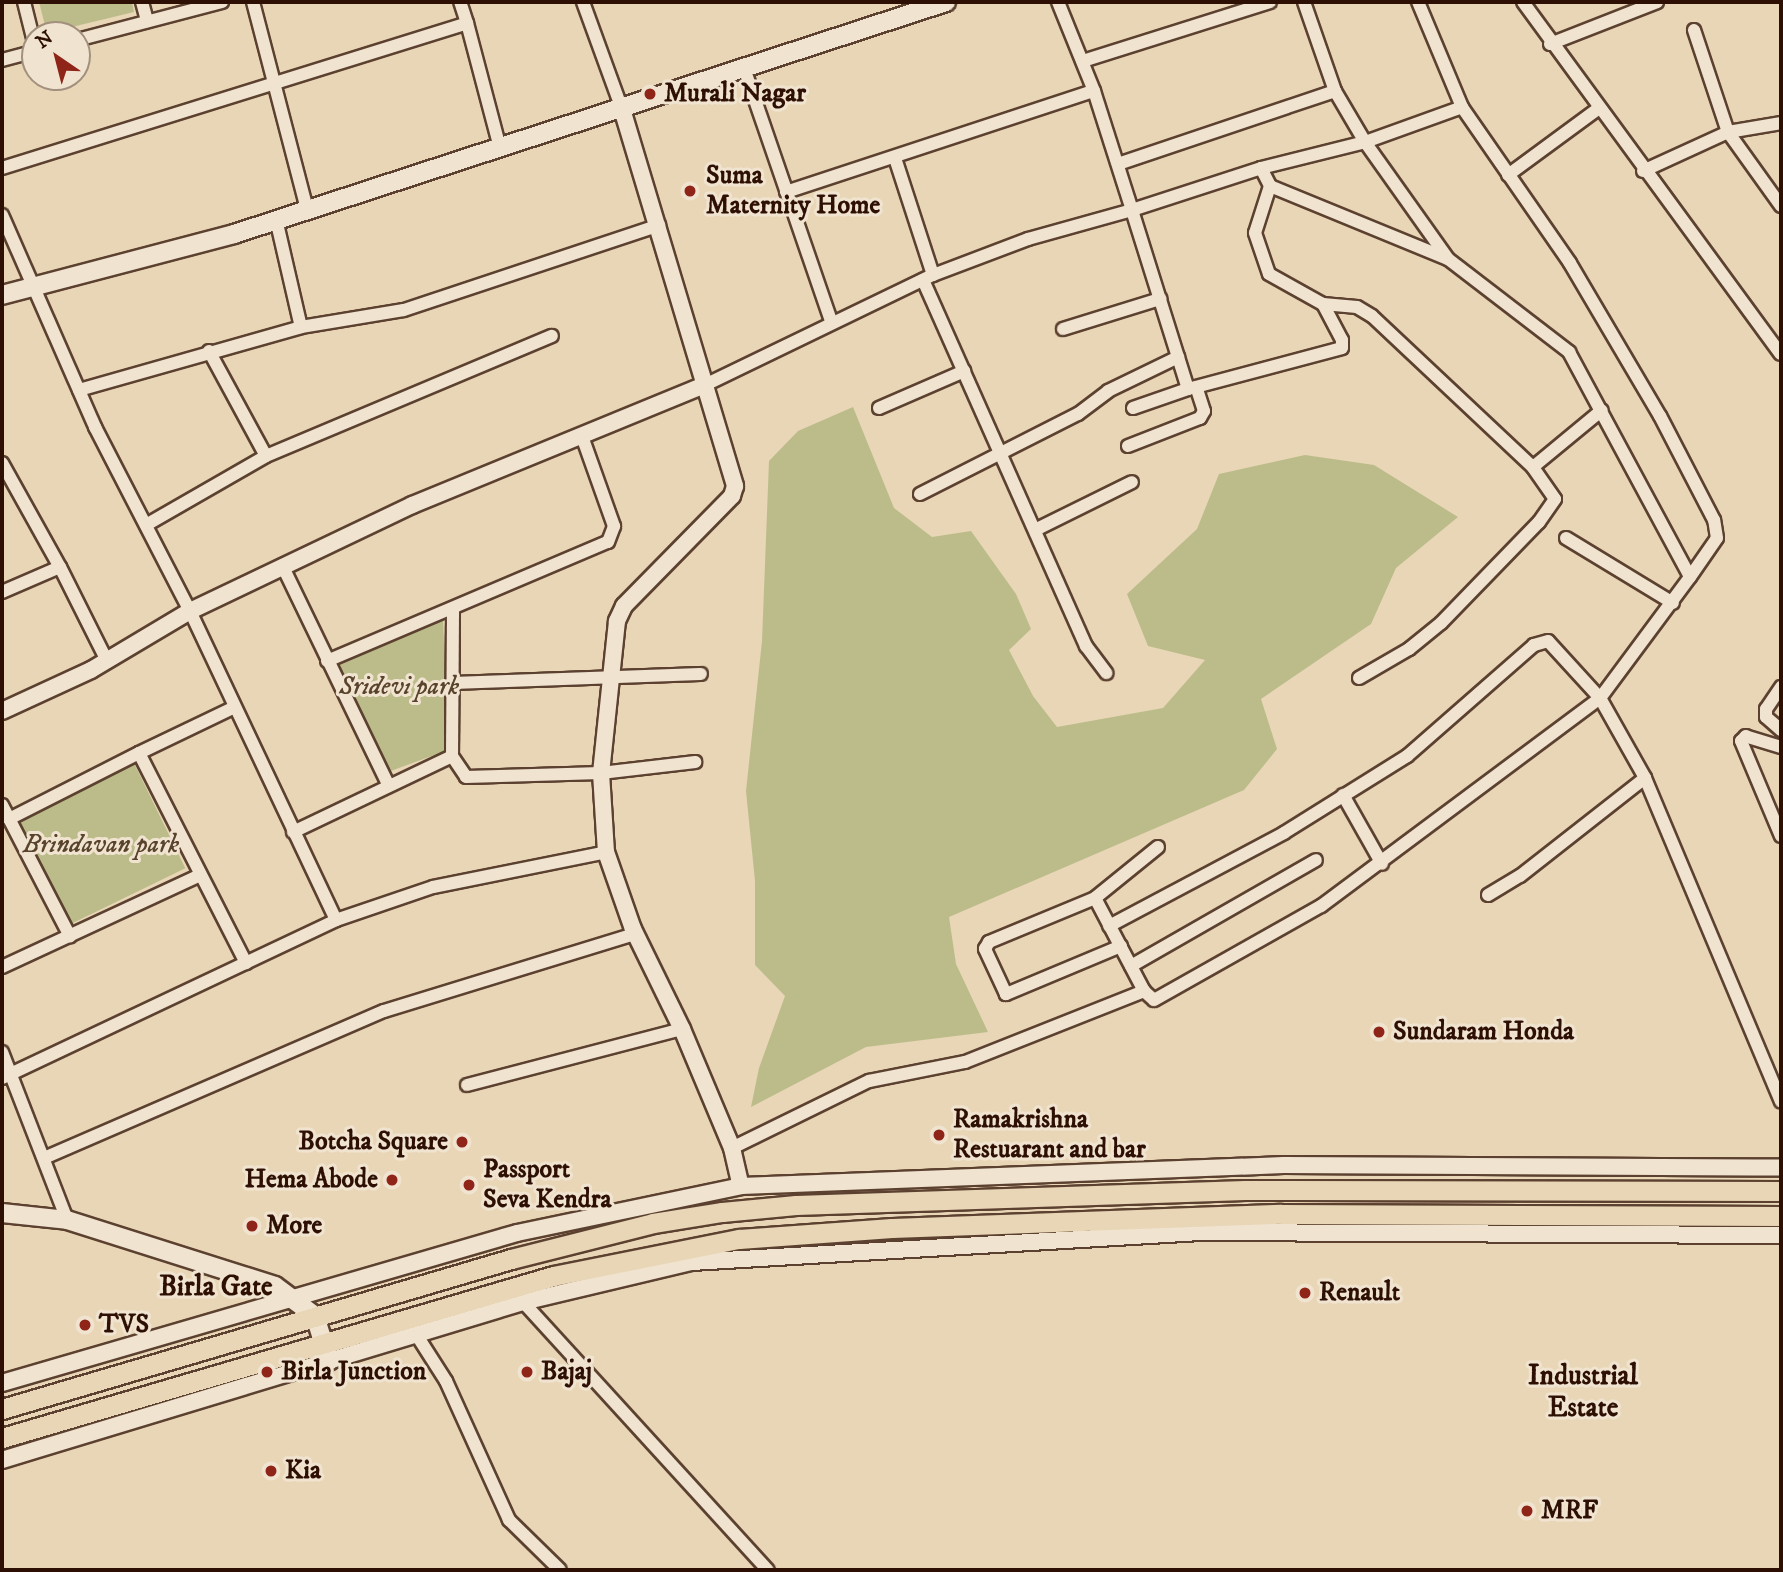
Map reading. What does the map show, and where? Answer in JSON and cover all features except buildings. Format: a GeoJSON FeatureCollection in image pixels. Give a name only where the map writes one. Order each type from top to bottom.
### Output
{"type":"FeatureCollection","features":[{"type":"Feature","properties":{"kind":"main road"},"geometry":{"type":"LineString","coordinates":[[2,295],[276,219],[745,71],[945,2]]}},
{"type":"Feature","properties":{"kind":"main road"},"geometry":{"type":"LineString","coordinates":[[2,1409],[315,1316],[653,1223],[796,1205],[1284,1189],[1781,1191]]}},
{"type":"Feature","properties":{"kind":"main road"},"geometry":{"type":"LineString","coordinates":[[2,1213],[67,1220],[248,1276],[298,1300],[315,1316],[326,1352]]}},
{"type":"Feature","properties":{"kind":"main road"},"geometry":{"type":"LineString","coordinates":[[2,1438],[326,1352],[597,1265],[687,1246],[803,1233],[1281,1214],[1781,1216]]}},
{"type":"Feature","properties":{"kind":"street"},"geometry":{"type":"LineString","coordinates":[[24,2],[28,21]]}},
{"type":"Feature","properties":{"kind":"street"},"geometry":{"type":"LineString","coordinates":[[142,2],[148,22]]}},
{"type":"Feature","properties":{"kind":"street"},"geometry":{"type":"LineString","coordinates":[[91,36],[222,2]]}},
{"type":"Feature","properties":{"kind":"street"},"geometry":{"type":"LineString","coordinates":[[253,2],[307,209]]}},
{"type":"Feature","properties":{"kind":"street"},"geometry":{"type":"LineString","coordinates":[[460,2],[500,148]]}},
{"type":"Feature","properties":{"kind":"street"},"geometry":{"type":"LineString","coordinates":[[583,2],[622,109],[659,225],[733,475],[732,496],[624,606],[614,635],[601,773],[606,852],[635,934],[682,1029],[732,1148],[741,1186]]}},
{"type":"Feature","properties":{"kind":"street"},"geometry":{"type":"LineString","coordinates":[[1058,2],[1094,91],[1178,357],[1204,411],[1200,418],[1128,446]]}},
{"type":"Feature","properties":{"kind":"street"},"geometry":{"type":"LineString","coordinates":[[1083,61],[1270,2]]}},
{"type":"Feature","properties":{"kind":"street"},"geometry":{"type":"LineString","coordinates":[[1304,2],[1335,91],[1365,142],[1448,259]]}},
{"type":"Feature","properties":{"kind":"street"},"geometry":{"type":"LineString","coordinates":[[1095,898],[1144,991],[1154,1000],[1239,956],[1382,864],[1600,698],[1673,603],[1717,538],[1718,529],[1618,343],[1462,107],[1418,2]]}},
{"type":"Feature","properties":{"kind":"street"},"geometry":{"type":"LineString","coordinates":[[1522,2],[1643,171],[1781,354]]}},
{"type":"Feature","properties":{"kind":"street"},"geometry":{"type":"LineString","coordinates":[[1550,44],[1657,2]]}},
{"type":"Feature","properties":{"kind":"street"},"geometry":{"type":"LineString","coordinates":[[2,168],[467,23]]}},
{"type":"Feature","properties":{"kind":"street"},"geometry":{"type":"LineString","coordinates":[[1694,30],[1728,132],[1781,206]]}},
{"type":"Feature","properties":{"kind":"street"},"geometry":{"type":"LineString","coordinates":[[2,60],[21,54]]}},
{"type":"Feature","properties":{"kind":"street"},"geometry":{"type":"LineString","coordinates":[[745,71],[831,321]]}},
{"type":"Feature","properties":{"kind":"street"},"geometry":{"type":"LineString","coordinates":[[786,192],[1094,91]]}},
{"type":"Feature","properties":{"kind":"street"},"geometry":{"type":"LineString","coordinates":[[1118,164],[1335,91]]}},
{"type":"Feature","properties":{"kind":"street"},"geometry":{"type":"LineString","coordinates":[[2,711],[107,661],[190,611],[412,505],[705,385],[831,321],[928,277],[1028,239],[1132,211],[1261,168],[1365,142],[1462,107]]}},
{"type":"Feature","properties":{"kind":"street"},"geometry":{"type":"LineString","coordinates":[[1508,175],[1598,109]]}},
{"type":"Feature","properties":{"kind":"street"},"geometry":{"type":"LineString","coordinates":[[1643,171],[1728,132],[1781,123]]}},
{"type":"Feature","properties":{"kind":"street"},"geometry":{"type":"LineString","coordinates":[[895,158],[928,277],[964,371],[1086,646],[1106,673]]}},
{"type":"Feature","properties":{"kind":"street"},"geometry":{"type":"LineString","coordinates":[[1261,168],[1270,186],[1448,259],[1569,352],[1602,410],[1639,489],[1690,577]]}},
{"type":"Feature","properties":{"kind":"street"},"geometry":{"type":"LineString","coordinates":[[1270,186],[1255,233],[1261,263],[1269,274],[1323,304],[1357,307],[1372,316],[1533,467],[1554,493],[1555,499],[1546,514],[1441,623],[1409,649],[1359,678]]}},
{"type":"Feature","properties":{"kind":"street"},"geometry":{"type":"LineString","coordinates":[[2,215],[79,390],[190,611],[336,920]]}},
{"type":"Feature","properties":{"kind":"street"},"geometry":{"type":"LineString","coordinates":[[276,219],[301,327]]}},
{"type":"Feature","properties":{"kind":"street"},"geometry":{"type":"LineString","coordinates":[[79,390],[301,327],[404,310],[659,225]]}},
{"type":"Feature","properties":{"kind":"street"},"geometry":{"type":"LineString","coordinates":[[1063,329],[1160,299]]}},
{"type":"Feature","properties":{"kind":"street"},"geometry":{"type":"LineString","coordinates":[[1133,408],[1192,388],[1342,348],[1323,304]]}},
{"type":"Feature","properties":{"kind":"street"},"geometry":{"type":"LineString","coordinates":[[146,525],[266,456],[552,336]]}},
{"type":"Feature","properties":{"kind":"street"},"geometry":{"type":"LineString","coordinates":[[209,351],[266,456]]}},
{"type":"Feature","properties":{"kind":"street"},"geometry":{"type":"LineString","coordinates":[[920,494],[1085,410],[1108,391],[1178,357]]}},
{"type":"Feature","properties":{"kind":"street"},"geometry":{"type":"LineString","coordinates":[[879,408],[964,371]]}},
{"type":"Feature","properties":{"kind":"street"},"geometry":{"type":"LineString","coordinates":[[1533,467],[1602,410]]}},
{"type":"Feature","properties":{"kind":"street"},"geometry":{"type":"LineString","coordinates":[[327,661],[608,542],[614,534],[582,436]]}},
{"type":"Feature","properties":{"kind":"street"},"geometry":{"type":"LineString","coordinates":[[2,463],[60,567],[107,661]]}},
{"type":"Feature","properties":{"kind":"street"},"geometry":{"type":"LineString","coordinates":[[1035,530],[1132,482]]}},
{"type":"Feature","properties":{"kind":"street"},"geometry":{"type":"LineString","coordinates":[[1566,538],[1673,603]]}},
{"type":"Feature","properties":{"kind":"street"},"geometry":{"type":"LineString","coordinates":[[2,592],[60,567]]}},
{"type":"Feature","properties":{"kind":"street"},"geometry":{"type":"LineString","coordinates":[[283,567],[388,784]]}},
{"type":"Feature","properties":{"kind":"street"},"geometry":{"type":"LineString","coordinates":[[453,609],[452,756],[466,777],[601,773],[695,762]]}},
{"type":"Feature","properties":{"kind":"street"},"geometry":{"type":"LineString","coordinates":[[1109,926],[1284,833],[1420,747],[1514,659],[1542,641],[1553,645],[1600,698],[1645,778],[1781,1102]]}},
{"type":"Feature","properties":{"kind":"street"},"geometry":{"type":"LineString","coordinates":[[453,683],[701,674]]}},
{"type":"Feature","properties":{"kind":"street"},"geometry":{"type":"LineString","coordinates":[[1781,687],[1766,709],[1766,718],[1781,730]]}},
{"type":"Feature","properties":{"kind":"street"},"geometry":{"type":"LineString","coordinates":[[9,819],[235,707]]}},
{"type":"Feature","properties":{"kind":"street"},"geometry":{"type":"LineString","coordinates":[[1781,747],[1746,736],[1741,741],[1781,836]]}},
{"type":"Feature","properties":{"kind":"street"},"geometry":{"type":"LineString","coordinates":[[139,753],[246,963]]}},
{"type":"Feature","properties":{"kind":"street"},"geometry":{"type":"LineString","coordinates":[[293,832],[388,784],[452,756]]}},
{"type":"Feature","properties":{"kind":"street"},"geometry":{"type":"LineString","coordinates":[[1488,895],[1520,876],[1645,778]]}},
{"type":"Feature","properties":{"kind":"street"},"geometry":{"type":"LineString","coordinates":[[1343,795],[1382,864]]}},
{"type":"Feature","properties":{"kind":"street"},"geometry":{"type":"LineString","coordinates":[[2,805],[70,936]]}},
{"type":"Feature","properties":{"kind":"street"},"geometry":{"type":"LineString","coordinates":[[1121,946],[1011,992],[1002,991],[986,945],[1095,898],[1158,847]]}},
{"type":"Feature","properties":{"kind":"street"},"geometry":{"type":"LineString","coordinates":[[7,1076],[336,920],[433,887],[606,852]]}},
{"type":"Feature","properties":{"kind":"street"},"geometry":{"type":"LineString","coordinates":[[1130,966],[1316,860]]}},
{"type":"Feature","properties":{"kind":"street"},"geometry":{"type":"LineString","coordinates":[[2,968],[200,875]]}},
{"type":"Feature","properties":{"kind":"street"},"geometry":{"type":"LineString","coordinates":[[44,1158],[384,1011],[635,934]]}},
{"type":"Feature","properties":{"kind":"street"},"geometry":{"type":"LineString","coordinates":[[732,1148],[869,1081],[965,1062],[1144,991]]}},
{"type":"Feature","properties":{"kind":"street"},"geometry":{"type":"LineString","coordinates":[[467,1085],[682,1029]]}},
{"type":"Feature","properties":{"kind":"street"},"geometry":{"type":"LineString","coordinates":[[2,1052],[7,1076],[44,1158],[67,1220]]}},
{"type":"Feature","properties":{"kind":"street"},"geometry":{"type":"LineString","coordinates":[[2,1383],[298,1300],[517,1233],[741,1186],[1284,1165],[1781,1168]]}},
{"type":"Feature","properties":{"kind":"street"},"geometry":{"type":"LineString","coordinates":[[2,1460],[326,1352],[416,1334],[523,1302],[691,1262],[1186,1233],[1781,1235]]}},
{"type":"Feature","properties":{"kind":"street"},"geometry":{"type":"LineString","coordinates":[[523,1302],[768,1570]]}},
{"type":"Feature","properties":{"kind":"street"},"geometry":{"type":"LineString","coordinates":[[416,1334],[446,1381],[509,1520],[560,1570]]}},
{"type":"Feature","properties":{"kind":"green space"},"geometry":{"type":"Polygon","coordinates":[[[39,2],[132,2],[134,12],[91,22],[44,21],[39,2]]]}},
{"type":"Feature","properties":{"kind":"green space"},"geometry":{"type":"Polygon","coordinates":[[[853,407],[894,508],[932,537],[971,531],[1016,594],[1031,629],[1009,650],[1033,696],[1057,727],[1163,708],[1205,660],[1148,646],[1127,594],[1197,529],[1219,474],[1305,455],[1374,465],[1458,517],[1396,568],[1371,624],[1261,699],[1277,749],[1244,790],[949,917],[956,964],[988,1032],[866,1047],[751,1107],[759,1068],[785,996],[755,965],[755,881],[746,791],[762,641],[769,461],[798,431],[853,407]]]}},
{"type":"Feature","properties":{"kind":"green space","name":"Sridevi park"},"geometry":{"type":"Polygon","coordinates":[[[443,617],[448,750],[388,772],[335,665],[443,617]]]}},
{"type":"Feature","properties":{"kind":"green space","name":"Brindavan park"},"geometry":{"type":"Polygon","coordinates":[[[134,763],[185,868],[67,926],[15,821],[134,763]]]}},
{"type":"Feature","properties":{"kind":"place","name":"Murali Nagar"},"geometry":{"type":"Point","coordinates":[650,94]}},
{"type":"Feature","properties":{"kind":"place","name":"Suma Maternity Home"},"geometry":{"type":"Point","coordinates":[690,191]}},
{"type":"Feature","properties":{"kind":"place","name":"Sundaram Honda"},"geometry":{"type":"Point","coordinates":[1379,1032]}},
{"type":"Feature","properties":{"kind":"place","name":"Ramakrishna Restuarant and bar"},"geometry":{"type":"Point","coordinates":[939,1135]}},
{"type":"Feature","properties":{"kind":"place","name":"Botcha Square"},"geometry":{"type":"Point","coordinates":[462,1142]}},
{"type":"Feature","properties":{"kind":"place","name":"Hema Abode"},"geometry":{"type":"Point","coordinates":[392,1180]}},
{"type":"Feature","properties":{"kind":"place","name":"Passport Seva Kendra"},"geometry":{"type":"Point","coordinates":[469,1185]}},
{"type":"Feature","properties":{"kind":"place","name":"More"},"geometry":{"type":"Point","coordinates":[252,1226]}},
{"type":"Feature","properties":{"kind":"place","name":"Renault"},"geometry":{"type":"Point","coordinates":[1305,1293]}},
{"type":"Feature","properties":{"kind":"place","name":"TVS"},"geometry":{"type":"Point","coordinates":[85,1325]}},
{"type":"Feature","properties":{"kind":"place","name":"Birla Junction"},"geometry":{"type":"Point","coordinates":[267,1372]}},
{"type":"Feature","properties":{"kind":"place","name":"Bajaj"},"geometry":{"type":"Point","coordinates":[527,1372]}},
{"type":"Feature","properties":{"kind":"place","name":"Kia"},"geometry":{"type":"Point","coordinates":[271,1471]}},
{"type":"Feature","properties":{"kind":"place","name":"MRF"},"geometry":{"type":"Point","coordinates":[1527,1511]}},
{"type":"Feature","properties":{"kind":"district","name":"Birla Gate"},"geometry":{"type":"Point","coordinates":[216,1287]}},
{"type":"Feature","properties":{"kind":"district","name":"Industrial Estate"},"geometry":{"type":"Point","coordinates":[1583,1392]}}]}
